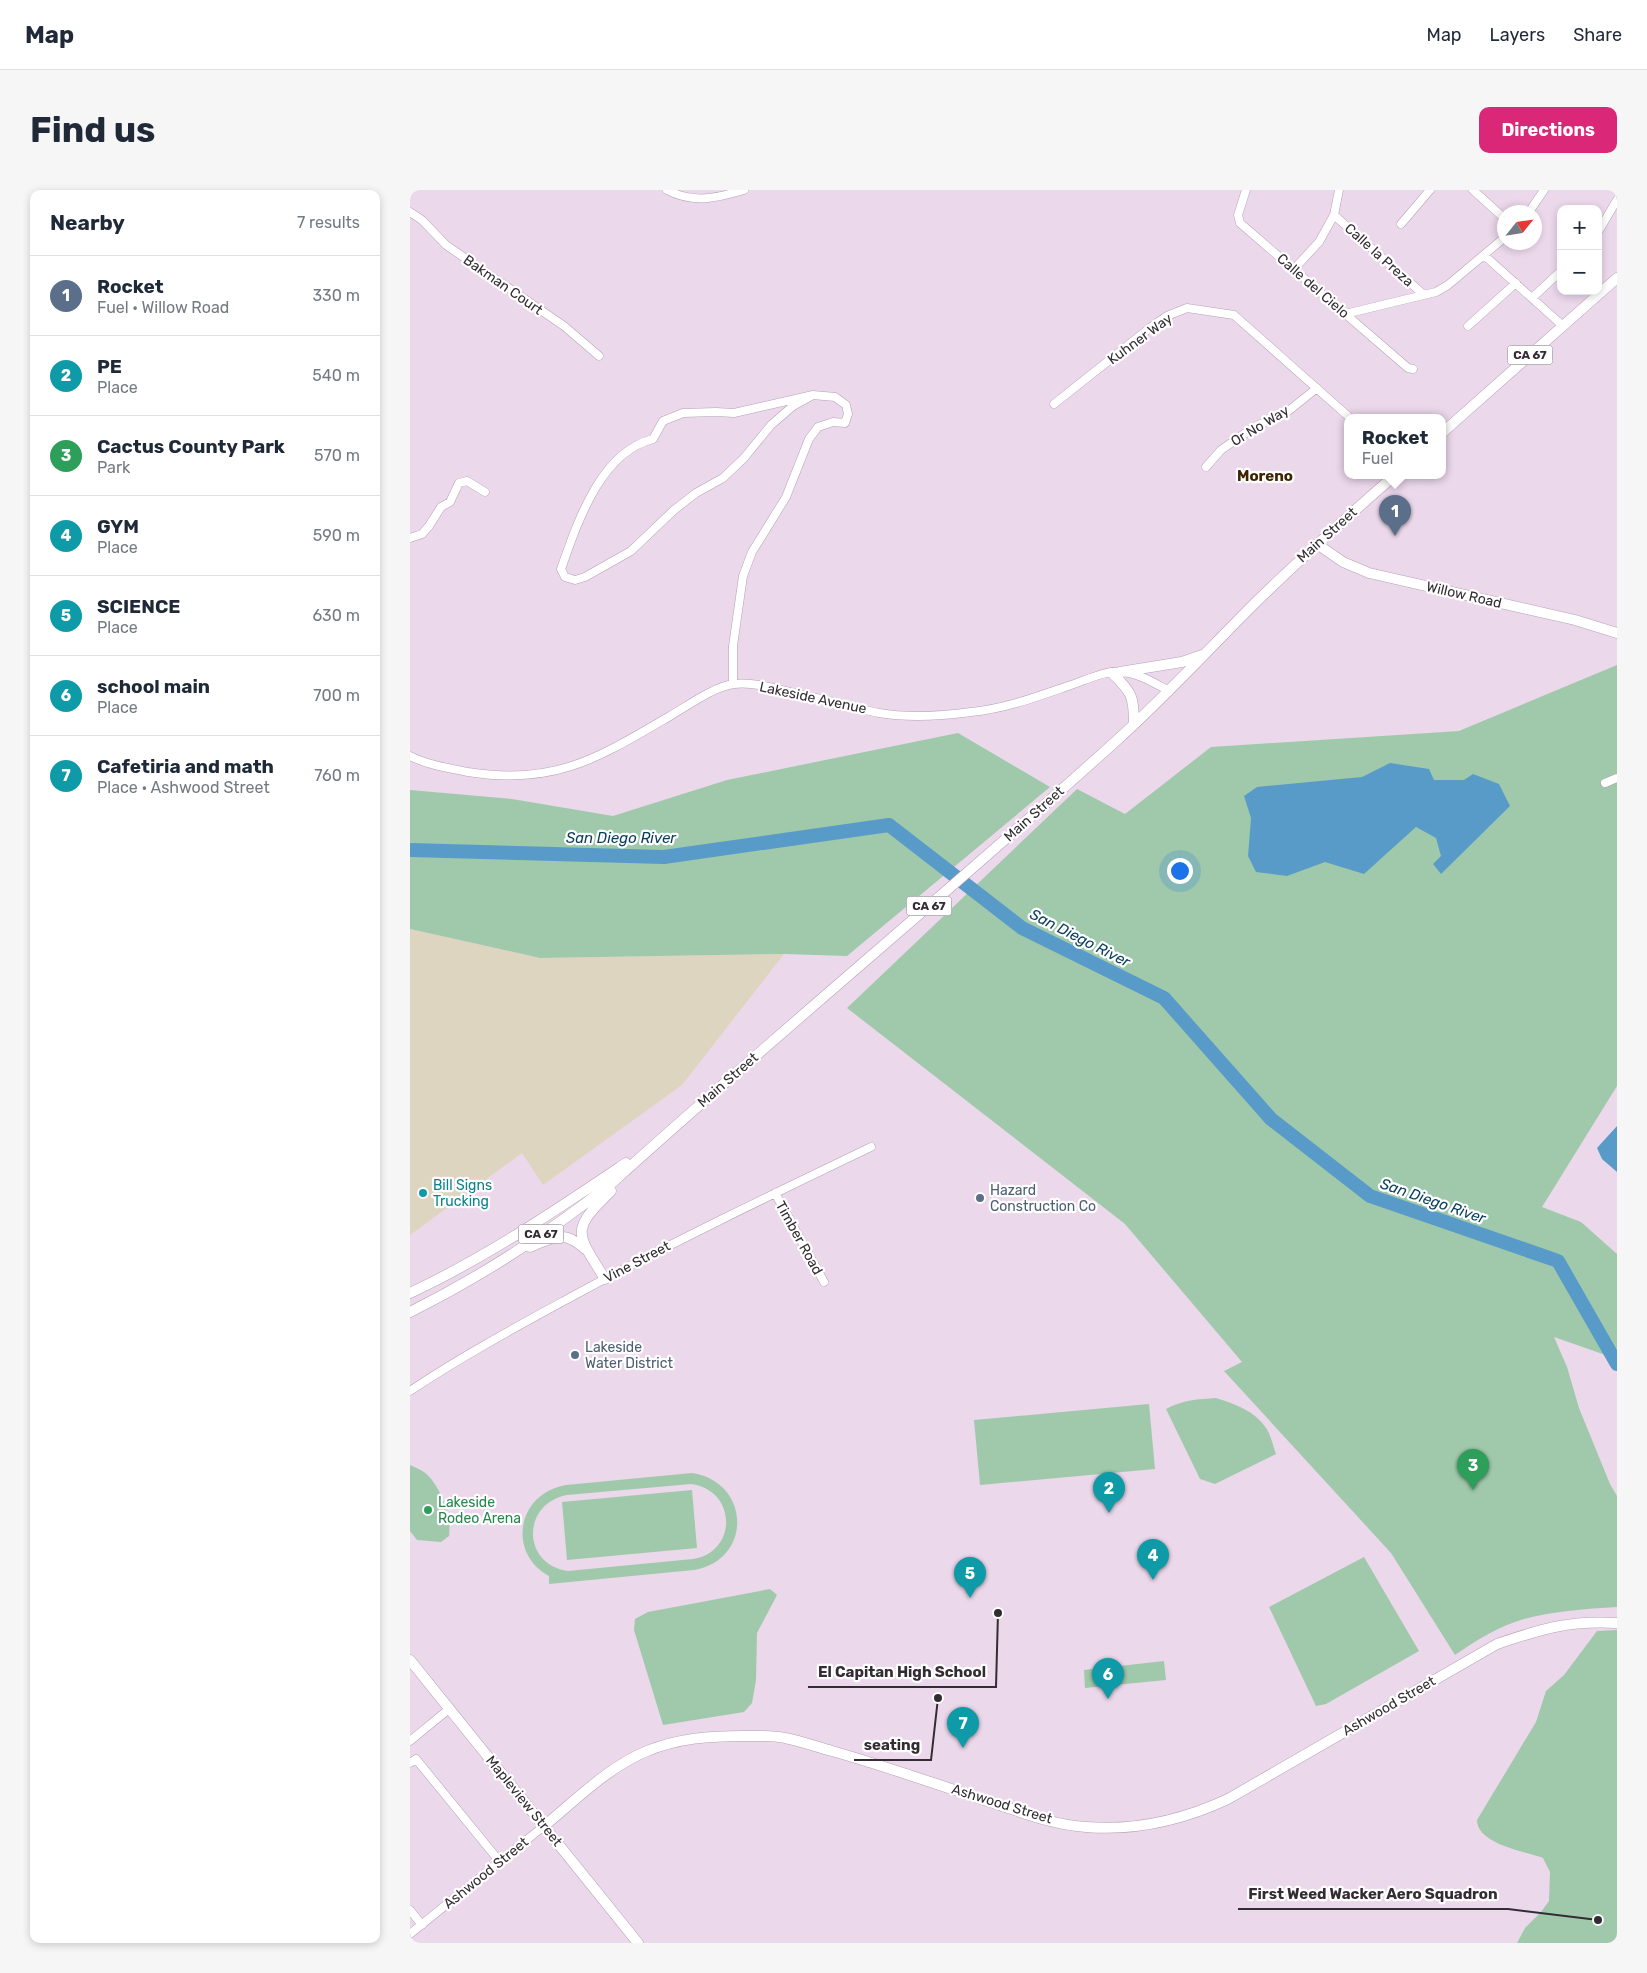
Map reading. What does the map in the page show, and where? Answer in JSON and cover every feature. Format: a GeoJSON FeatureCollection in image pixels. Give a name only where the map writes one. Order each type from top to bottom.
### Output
{"type":"FeatureCollection","features":[{"type":"Feature","properties":{"kind":"main road","name":"CA 67"},"geometry":{"type":"LineString","coordinates":[[1446,429],[1617,278]]}},
{"type":"Feature","properties":{"kind":"main road","name":"Main Street"},"geometry":{"type":"LineString","coordinates":[[410,1312],[468,1282],[595,1196],[1074,779],[1169,691],[1317,544],[1390,479]]}},
{"type":"Feature","properties":{"kind":"main road","name":"Willow Road"},"geometry":{"type":"LineString","coordinates":[[1317,544],[1343,562],[1369,573],[1575,620],[1617,633]]}},
{"type":"Feature","properties":{"kind":"main road"},"geometry":{"type":"LineString","coordinates":[[1134,724],[1132,696],[1116,672],[1182,662],[1205,654]]}},
{"type":"Feature","properties":{"kind":"main road","name":"Main Street"},"geometry":{"type":"LineString","coordinates":[[410,1292],[461,1268],[541,1220],[660,1139]]}},
{"type":"Feature","properties":{"kind":"main road"},"geometry":{"type":"LineString","coordinates":[[604,1279],[587,1251],[582,1237],[581,1227],[583,1220],[660,1139]]}},
{"type":"Feature","properties":{"kind":"main road"},"geometry":{"type":"LineString","coordinates":[[511,1254],[561,1236],[577,1241],[587,1251]]}},
{"type":"Feature","properties":{"kind":"main road","name":"Ashwood Street"},"geometry":{"type":"LineString","coordinates":[[544,1826],[622,1763],[647,1751],[673,1742],[695,1738],[759,1736],[784,1738],[870,1762],[1037,1817],[1083,1827],[1108,1828],[1156,1824],[1201,1812],[1228,1800],[1497,1644],[1545,1628],[1571,1624],[1617,1623]]}},
{"type":"Feature","properties":{"kind":"main road","name":"Mapleview Street"},"geometry":{"type":"LineString","coordinates":[[410,1660],[638,1943]]}},
{"type":"Feature","properties":{"kind":"street"},"geometry":{"type":"LineString","coordinates":[[667,190],[683,197],[699,200],[744,190]]}},
{"type":"Feature","properties":{"kind":"street","name":"Calle del Cielo"},"geometry":{"type":"LineString","coordinates":[[1246,190],[1238,214],[1240,223],[1408,368],[1413,369]]}},
{"type":"Feature","properties":{"kind":"street"},"geometry":{"type":"LineString","coordinates":[[1294,270],[1319,242],[1334,215],[1339,190]]}},
{"type":"Feature","properties":{"kind":"street"},"geometry":{"type":"LineString","coordinates":[[1402,224],[1427,193],[1418,190]]}},
{"type":"Feature","properties":{"kind":"street"},"geometry":{"type":"LineString","coordinates":[[1473,190],[1497,212]]}},
{"type":"Feature","properties":{"kind":"street"},"geometry":{"type":"LineString","coordinates":[[1534,205],[1544,190]]}},
{"type":"Feature","properties":{"kind":"street"},"geometry":{"type":"LineString","coordinates":[[1602,225],[1617,200]]}},
{"type":"Feature","properties":{"kind":"street","name":"Bakman Court"},"geometry":{"type":"LineString","coordinates":[[410,212],[422,220],[446,246],[564,326],[599,356]]}},
{"type":"Feature","properties":{"kind":"street","name":"Calle la Preza"},"geometry":{"type":"LineString","coordinates":[[1334,215],[1424,296]]}},
{"type":"Feature","properties":{"kind":"street"},"geometry":{"type":"LineString","coordinates":[[1345,314],[1424,296],[1448,285],[1497,245]]}},
{"type":"Feature","properties":{"kind":"street"},"geometry":{"type":"LineString","coordinates":[[1485,256],[1563,326]]}},
{"type":"Feature","properties":{"kind":"street"},"geometry":{"type":"LineString","coordinates":[[1532,298],[1557,275]]}},
{"type":"Feature","properties":{"kind":"street"},"geometry":{"type":"LineString","coordinates":[[1468,326],[1516,283]]}},
{"type":"Feature","properties":{"kind":"street","name":"Kuhner Way"},"geometry":{"type":"LineString","coordinates":[[1054,404],[1151,327],[1167,316],[1187,308],[1234,316],[1346,414]]}},
{"type":"Feature","properties":{"kind":"street","name":"Or No Way"},"geometry":{"type":"LineString","coordinates":[[1206,466],[1221,450],[1256,426],[1287,412],[1317,388]]}},
{"type":"Feature","properties":{"kind":"street"},"geometry":{"type":"LineString","coordinates":[[733,684],[734,646],[743,576],[752,552],[786,497],[809,439],[818,428],[833,422],[845,423],[848,414],[846,405],[835,396],[813,395],[734,413],[683,413],[663,421],[653,439],[644,441],[631,448],[610,467],[596,484],[561,569],[564,577],[575,580],[585,577],[631,551],[674,510],[696,493],[723,478],[744,458],[771,425],[793,406],[813,395]]}},
{"type":"Feature","properties":{"kind":"street"},"geometry":{"type":"LineString","coordinates":[[410,538],[422,534],[426,530],[441,507],[450,502],[457,487],[462,482],[467,481],[485,492]]}},
{"type":"Feature","properties":{"kind":"street","name":"Lakeside Avenue"},"geometry":{"type":"LineString","coordinates":[[410,756],[443,768],[480,774],[532,776],[551,772],[582,763],[609,751],[709,694],[733,684],[762,686],[881,713],[934,716],[974,712],[1018,703],[1097,676],[1116,672],[1143,677],[1169,691]]}},
{"type":"Feature","properties":{"kind":"street"},"geometry":{"type":"LineString","coordinates":[[1606,783],[1617,778]]}},
{"type":"Feature","properties":{"kind":"street","name":"Vine Street"},"geometry":{"type":"LineString","coordinates":[[410,1391],[433,1375],[604,1279],[871,1147]]}},
{"type":"Feature","properties":{"kind":"street","name":"Timber Road"},"geometry":{"type":"LineString","coordinates":[[775,1193],[824,1282]]}},
{"type":"Feature","properties":{"kind":"street"},"geometry":{"type":"LineString","coordinates":[[410,1741],[449,1708]]}},
{"type":"Feature","properties":{"kind":"street"},"geometry":{"type":"LineString","coordinates":[[410,1763],[416,1758],[500,1862]]}},
{"type":"Feature","properties":{"kind":"street","name":"Ashwood Street"},"geometry":{"type":"LineString","coordinates":[[410,1934],[544,1826]]}},
{"type":"Feature","properties":{"kind":"street"},"geometry":{"type":"LineString","coordinates":[[410,1910],[422,1924]]}},
{"type":"Feature","properties":{"kind":"shaded area"},"geometry":{"type":"Polygon","coordinates":[[[410,929],[540,958],[784,954],[682,1085],[543,1185],[522,1153],[410,1235],[410,929]]]}},
{"type":"Feature","properties":{"kind":"green space"},"geometry":{"type":"Polygon","coordinates":[[[1617,665],[1617,1086],[1542,1207],[1581,1222],[1617,1254],[1617,1359],[1554,1337],[1567,1367],[1579,1408],[1610,1484],[1617,1496],[1617,1607],[1558,1612],[1524,1619],[1488,1634],[1455,1655],[1391,1553],[1224,1371],[1242,1362],[1125,1224],[847,1008],[1077,789],[1125,814],[1211,747],[1459,731],[1617,665]]]}},
{"type":"Feature","properties":{"kind":"green space"},"geometry":{"type":"Polygon","coordinates":[[[958,733],[1050,787],[847,956],[784,954],[540,958],[410,929],[410,790],[512,799],[613,816],[727,780],[958,733]]]}},
{"type":"Feature","properties":{"kind":"green space"},"geometry":{"type":"Polygon","coordinates":[[[1216,1398],[1237,1406],[1256,1417],[1268,1431],[1276,1454],[1215,1484],[1200,1479],[1166,1409],[1184,1402],[1216,1398]]]}},
{"type":"Feature","properties":{"kind":"green space"},"geometry":{"type":"Polygon","coordinates":[[[1149,1404],[1155,1469],[980,1485],[974,1420],[1149,1404]]]}},
{"type":"Feature","properties":{"kind":"green space","name":"Lakeside Rodeo Arena"},"geometry":{"type":"Polygon","coordinates":[[[410,1465],[430,1477],[444,1501],[449,1520],[449,1536],[441,1542],[417,1540],[410,1531],[410,1465]]]}},
{"type":"Feature","properties":{"kind":"green space"},"geometry":{"type":"Polygon","coordinates":[[[692,1473],[711,1479],[726,1491],[734,1505],[737,1521],[735,1537],[727,1552],[713,1563],[694,1570],[549,1584],[549,1576],[535,1566],[527,1553],[523,1539],[523,1524],[528,1511],[537,1499],[550,1490],[566,1485],[692,1473]],[[691,1484],[567,1495],[552,1501],[541,1510],[535,1521],[533,1534],[535,1547],[542,1558],[553,1566],[568,1571],[693,1559],[708,1554],[718,1545],[724,1534],[726,1521],[724,1509],[717,1497],[706,1489],[691,1484]]]}},
{"type":"Feature","properties":{"kind":"green space"},"geometry":{"type":"Polygon","coordinates":[[[692,1490],[697,1548],[567,1560],[562,1502],[692,1490]]]}},
{"type":"Feature","properties":{"kind":"green space"},"geometry":{"type":"Polygon","coordinates":[[[1364,1557],[1419,1651],[1326,1704],[1316,1706],[1269,1607],[1364,1557]]]}},
{"type":"Feature","properties":{"kind":"green space"},"geometry":{"type":"Polygon","coordinates":[[[770,1589],[777,1595],[757,1633],[756,1680],[752,1703],[744,1712],[663,1725],[634,1630],[635,1619],[648,1612],[770,1589]]]}},
{"type":"Feature","properties":{"kind":"green space"},"geometry":{"type":"Polygon","coordinates":[[[1617,1630],[1617,1943],[1517,1943],[1525,1928],[1549,1901],[1550,1872],[1543,1858],[1493,1841],[1479,1828],[1477,1820],[1536,1722],[1546,1691],[1564,1675],[1597,1631],[1617,1630]]]}},
{"type":"Feature","properties":{"kind":"green space"},"geometry":{"type":"Polygon","coordinates":[[[1164,1661],[1166,1680],[1085,1688],[1084,1670],[1164,1661]]]}},
{"type":"Feature","properties":{"kind":"water"},"geometry":{"type":"Polygon","coordinates":[[[1390,763],[1429,769],[1434,780],[1464,780],[1473,774],[1499,784],[1510,806],[1441,874],[1433,864],[1441,856],[1436,838],[1416,827],[1364,874],[1325,862],[1287,876],[1256,872],[1248,856],[1251,818],[1244,796],[1257,787],[1362,777],[1390,763]]]}},
{"type":"Feature","properties":{"kind":"water"},"geometry":{"type":"Polygon","coordinates":[[[1617,1126],[1617,1172],[1602,1159],[1597,1148],[1617,1126]]]}},
{"type":"Feature","properties":{"kind":"waterway","name":"San Diego River"},"geometry":{"type":"LineString","coordinates":[[410,850],[664,857],[889,825],[1022,928],[1164,998],[1271,1119],[1370,1196],[1558,1261],[1617,1364]]}},
{"type":"Feature","properties":{"kind":"place","name":"Rocket"},"geometry":{"type":"Point","coordinates":[1395,536]}},
{"type":"Feature","properties":{"kind":"place","name":"Bill Signs Trucking"},"geometry":{"type":"Point","coordinates":[423,1193]}},
{"type":"Feature","properties":{"kind":"place","name":"Hazard Construction Co"},"geometry":{"type":"Point","coordinates":[980,1198]}},
{"type":"Feature","properties":{"kind":"place","name":"Lakeside Water District"},"geometry":{"type":"Point","coordinates":[575,1355]}},
{"type":"Feature","properties":{"kind":"place","name":"Cactus County Park"},"geometry":{"type":"Point","coordinates":[1473,1490]}},
{"type":"Feature","properties":{"kind":"place","name":"Lakeside Rodeo Arena"},"geometry":{"type":"Point","coordinates":[428,1510]}},
{"type":"Feature","properties":{"kind":"place","name":"PE"},"geometry":{"type":"Point","coordinates":[1109,1513]}},
{"type":"Feature","properties":{"kind":"place","name":"GYM"},"geometry":{"type":"Point","coordinates":[1153,1580]}},
{"type":"Feature","properties":{"kind":"place","name":"SCIENCE"},"geometry":{"type":"Point","coordinates":[970,1598]}},
{"type":"Feature","properties":{"kind":"place","name":"El Capitan High School"},"geometry":{"type":"Point","coordinates":[998,1613]}},
{"type":"Feature","properties":{"kind":"place","name":"seating"},"geometry":{"type":"Point","coordinates":[938,1698]}},
{"type":"Feature","properties":{"kind":"place","name":"school main"},"geometry":{"type":"Point","coordinates":[1108,1699]}},
{"type":"Feature","properties":{"kind":"place","name":"Cafetiria and math"},"geometry":{"type":"Point","coordinates":[963,1748]}},
{"type":"Feature","properties":{"kind":"place","name":"First Weed Wacker Aero Squadron"},"geometry":{"type":"Point","coordinates":[1598,1920]}},
{"type":"Feature","properties":{"kind":"district","name":"Moreno"},"geometry":{"type":"Point","coordinates":[1265,476]}}]}
